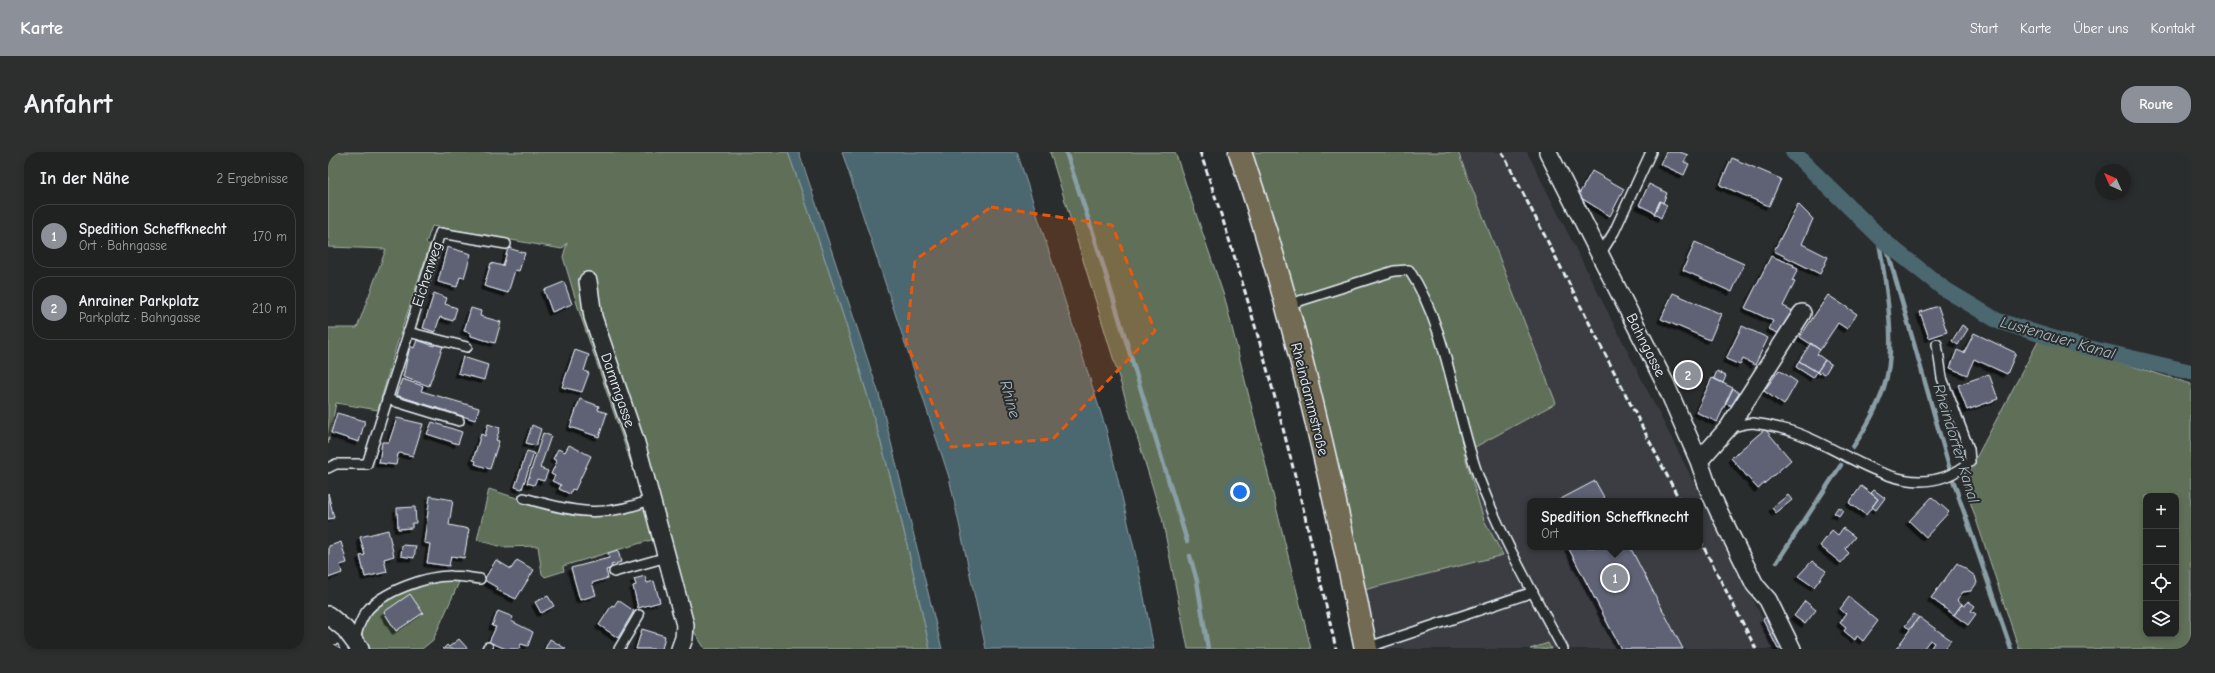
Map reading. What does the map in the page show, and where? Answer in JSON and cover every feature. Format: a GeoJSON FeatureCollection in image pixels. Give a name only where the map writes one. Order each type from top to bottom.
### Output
{"type":"FeatureCollection","features":[{"type":"Feature","properties":{"kind":"main road","name":"Rheindammstraße"},"geometry":{"type":"LineString","coordinates":[[1240,152],[1286,305],[1340,517],[1366,648]]}},
{"type":"Feature","properties":{"kind":"street","name":"Bahngasse"},"geometry":{"type":"LineString","coordinates":[[1548,152],[1665,383],[1699,461],[1709,490],[1744,564],[1755,585],[1768,600],[1792,649]]}},
{"type":"Feature","properties":{"kind":"street","name":"Dammgasse"},"geometry":{"type":"LineString","coordinates":[[588,281],[593,318],[636,443],[685,625],[684,638],[680,649]]}},
{"type":"Feature","properties":{"kind":"street"},"geometry":{"type":"LineString","coordinates":[[1699,461],[1729,427],[1802,313]]}},
{"type":"Feature","properties":{"kind":"street"},"geometry":{"type":"LineString","coordinates":[[328,615],[357,645]]}},
{"type":"Feature","properties":{"kind":"lane"},"geometry":{"type":"LineString","coordinates":[[1600,253],[1614,232],[1651,152]]}},
{"type":"Feature","properties":{"kind":"lane","name":"Eichenweg"},"geometry":{"type":"LineString","coordinates":[[328,468],[336,464],[367,464],[440,233],[506,244]]}},
{"type":"Feature","properties":{"kind":"lane"},"geometry":{"type":"LineString","coordinates":[[1286,305],[1394,271],[1409,270],[1421,287],[1436,327],[1480,480],[1502,531],[1563,649]]}},
{"type":"Feature","properties":{"kind":"lane"},"geometry":{"type":"LineString","coordinates":[[408,332],[467,346]]}},
{"type":"Feature","properties":{"kind":"lane"},"geometry":{"type":"LineString","coordinates":[[1729,427],[1752,423],[1781,428],[1820,442],[1876,470],[1906,482],[1923,482],[1943,477],[1962,469],[1970,462],[1969,449],[1942,378],[1937,344]]}},
{"type":"Feature","properties":{"kind":"lane"},"geometry":{"type":"LineString","coordinates":[[387,399],[459,421]]}},
{"type":"Feature","properties":{"kind":"lane"},"geometry":{"type":"LineString","coordinates":[[524,498],[572,511],[594,512],[615,511],[651,499]]}},
{"type":"Feature","properties":{"kind":"lane"},"geometry":{"type":"LineString","coordinates":[[614,572],[667,556]]}},
{"type":"Feature","properties":{"kind":"lane"},"geometry":{"type":"LineString","coordinates":[[357,645],[358,626],[367,611],[380,600],[398,590],[426,579],[452,576],[480,579]]}},
{"type":"Feature","properties":{"kind":"lane"},"geometry":{"type":"LineString","coordinates":[[1366,648],[1533,592]]}},
{"type":"Feature","properties":{"kind":"lane"},"geometry":{"type":"LineString","coordinates":[[619,649],[639,615]]}},
{"type":"Feature","properties":{"kind":"highlighted area"},"geometry":{"type":"Polygon","coordinates":[[[991,207],[1112,225],[1155,331],[1053,439],[951,447],[906,342],[915,260],[991,207]]]}},
{"type":"Feature","properties":{"kind":"shaded area"},"geometry":{"type":"Polygon","coordinates":[[[1458,152],[1527,152],[1702,498],[1527,498],[1527,550],[1703,550],[1703,500],[1778,649],[1551,649],[1548,643],[1530,649],[1372,649],[1360,591],[1502,555],[1484,520],[1464,453],[1513,294],[1458,152]]]}},
{"type":"Feature","properties":{"kind":"green space"},"geometry":{"type":"Polygon","coordinates":[[[328,152],[788,152],[818,238],[873,413],[901,520],[930,649],[705,649],[690,625],[658,538],[563,566],[564,571],[545,577],[542,574],[538,546],[502,547],[477,540],[489,489],[562,513],[585,515],[646,507],[580,314],[563,257],[567,243],[562,249],[432,226],[426,243],[430,245],[396,347],[378,410],[336,403],[328,444],[328,328],[357,328],[386,249],[328,247],[328,152]]]}},
{"type":"Feature","properties":{"kind":"green space"},"geometry":{"type":"Polygon","coordinates":[[[1050,152],[1175,152],[1225,299],[1311,649],[1188,649],[1162,518],[1050,152]]]}},
{"type":"Feature","properties":{"kind":"green space"},"geometry":{"type":"Polygon","coordinates":[[[1250,152],[1458,152],[1556,403],[1464,453],[1484,520],[1503,555],[1360,591],[1250,152]]]}},
{"type":"Feature","properties":{"kind":"green space"},"geometry":{"type":"Polygon","coordinates":[[[2040,338],[2191,384],[2191,649],[2019,649],[1961,474],[1977,456],[2040,338]]]}},
{"type":"Feature","properties":{"kind":"green space"},"geometry":{"type":"Polygon","coordinates":[[[439,580],[460,580],[433,640],[422,649],[365,649],[362,634],[364,625],[368,617],[383,602],[403,591],[423,583],[439,580]]]}},
{"type":"Feature","properties":{"kind":"green space"},"geometry":{"type":"Polygon","coordinates":[[[1548,643],[1551,649],[1530,649],[1548,643]]]}},
{"type":"Feature","properties":{"kind":"water"},"geometry":{"type":"Polygon","coordinates":[[[788,152],[799,152],[879,394],[942,649],[930,649],[901,520],[873,413],[818,238],[788,152]]]}},
{"type":"Feature","properties":{"kind":"water","name":"Rhine"},"geometry":{"type":"Polygon","coordinates":[[[842,152],[1017,152],[1106,429],[1137,561],[1154,649],[986,649],[949,477],[842,152]]]}},
{"type":"Feature","properties":{"kind":"building"},"geometry":{"type":"Polygon","coordinates":[[[1666,152],[1680,152],[1688,155],[1684,162],[1689,164],[1684,175],[1660,164],[1666,152]]]}},
{"type":"Feature","properties":{"kind":"building"},"geometry":{"type":"Polygon","coordinates":[[[1732,158],[1781,179],[1769,206],[1720,185],[1732,158]]]}},
{"type":"Feature","properties":{"kind":"building"},"geometry":{"type":"Polygon","coordinates":[[[1592,171],[1624,189],[1610,216],[1578,196],[1592,171]]]}},
{"type":"Feature","properties":{"kind":"building"},"geometry":{"type":"Polygon","coordinates":[[[1649,184],[1667,193],[1663,203],[1660,201],[1655,213],[1639,205],[1649,184]]]}},
{"type":"Feature","properties":{"kind":"building"},"geometry":{"type":"Polygon","coordinates":[[[1660,201],[1667,205],[1661,218],[1654,214],[1660,201]]]}},
{"type":"Feature","properties":{"kind":"building"},"geometry":{"type":"Polygon","coordinates":[[[1798,204],[1813,219],[1802,244],[1828,257],[1820,274],[1774,251],[1798,204]]]}},
{"type":"Feature","properties":{"kind":"building"},"geometry":{"type":"Polygon","coordinates":[[[1695,242],[1744,264],[1732,292],[1683,270],[1695,242]]]}},
{"type":"Feature","properties":{"kind":"building"},"geometry":{"type":"Polygon","coordinates":[[[447,247],[471,254],[464,278],[460,277],[457,287],[438,282],[447,247]]]}},
{"type":"Feature","properties":{"kind":"building"},"geometry":{"type":"Polygon","coordinates":[[[508,248],[525,253],[519,271],[515,270],[508,293],[484,286],[491,263],[503,266],[508,248]]]}},
{"type":"Feature","properties":{"kind":"building"},"geometry":{"type":"Polygon","coordinates":[[[1771,256],[1794,265],[1793,267],[1798,269],[1792,281],[1795,282],[1783,306],[1793,311],[1782,335],[1769,329],[1773,321],[1745,308],[1771,256]]]}},
{"type":"Feature","properties":{"kind":"building"},"geometry":{"type":"Polygon","coordinates":[[[564,282],[572,304],[552,312],[544,290],[564,282]]]}},
{"type":"Feature","properties":{"kind":"building"},"geometry":{"type":"Polygon","coordinates":[[[434,293],[447,298],[445,304],[457,308],[453,321],[440,317],[435,332],[423,328],[434,293]]]}},
{"type":"Feature","properties":{"kind":"building"},"geometry":{"type":"Polygon","coordinates":[[[1673,293],[1721,314],[1710,340],[1661,319],[1673,293]]]}},
{"type":"Feature","properties":{"kind":"building"},"geometry":{"type":"Polygon","coordinates":[[[1828,295],[1857,314],[1847,329],[1838,323],[1820,350],[1800,337],[1828,295]]]}},
{"type":"Feature","properties":{"kind":"building"},"geometry":{"type":"Polygon","coordinates":[[[1938,306],[1947,332],[1929,338],[1920,312],[1938,306]]]}},
{"type":"Feature","properties":{"kind":"building"},"geometry":{"type":"Polygon","coordinates":[[[471,308],[481,311],[480,316],[501,322],[495,343],[471,336],[471,333],[464,331],[471,308]]]}},
{"type":"Feature","properties":{"kind":"building"},"geometry":{"type":"Polygon","coordinates":[[[1962,325],[1968,329],[1958,345],[1952,341],[1962,325]]]}},
{"type":"Feature","properties":{"kind":"building"},"geometry":{"type":"Polygon","coordinates":[[[1742,326],[1768,338],[1755,365],[1743,359],[1740,365],[1726,359],[1742,326]]]}},
{"type":"Feature","properties":{"kind":"building"},"geometry":{"type":"Polygon","coordinates":[[[1974,333],[2016,353],[2007,374],[1974,359],[1967,375],[1950,368],[1957,350],[1964,353],[1974,333]]]}},
{"type":"Feature","properties":{"kind":"building"},"geometry":{"type":"Polygon","coordinates":[[[417,340],[434,346],[435,343],[443,346],[429,386],[403,377],[410,346],[414,348],[417,340]]]}},
{"type":"Feature","properties":{"kind":"building"},"geometry":{"type":"Polygon","coordinates":[[[1811,343],[1820,350],[1817,354],[1825,360],[1817,372],[1799,361],[1811,343]]]}},
{"type":"Feature","properties":{"kind":"building"},"geometry":{"type":"Polygon","coordinates":[[[575,350],[589,355],[584,371],[589,373],[582,392],[562,387],[575,350]]]}},
{"type":"Feature","properties":{"kind":"building"},"geometry":{"type":"Polygon","coordinates":[[[463,357],[488,365],[484,380],[458,373],[463,357]]]}},
{"type":"Feature","properties":{"kind":"building"},"geometry":{"type":"Polygon","coordinates":[[[1825,360],[1831,364],[1825,374],[1821,372],[1820,374],[1817,372],[1825,360]]]}},
{"type":"Feature","properties":{"kind":"building"},"geometry":{"type":"Polygon","coordinates":[[[1799,361],[1817,372],[1813,378],[1796,367],[1799,361]]]}},
{"type":"Feature","properties":{"kind":"building"},"geometry":{"type":"Polygon","coordinates":[[[1779,370],[1797,382],[1784,405],[1764,391],[1779,370]]]}},
{"type":"Feature","properties":{"kind":"building"},"geometry":{"type":"Polygon","coordinates":[[[1717,371],[1726,376],[1723,383],[1714,378],[1717,371]]]}},
{"type":"Feature","properties":{"kind":"building"},"geometry":{"type":"Polygon","coordinates":[[[1989,374],[1998,399],[1967,410],[1958,385],[1989,374]]]}},
{"type":"Feature","properties":{"kind":"building"},"geometry":{"type":"Polygon","coordinates":[[[1712,378],[1733,388],[1717,422],[1696,412],[1712,378]]]}},
{"type":"Feature","properties":{"kind":"building"},"geometry":{"type":"Polygon","coordinates":[[[402,379],[423,386],[421,391],[479,408],[475,420],[396,395],[402,379]]]}},
{"type":"Feature","properties":{"kind":"building"},"geometry":{"type":"Polygon","coordinates":[[[1733,388],[1741,395],[1735,406],[1725,404],[1733,388]]]}},
{"type":"Feature","properties":{"kind":"building"},"geometry":{"type":"Polygon","coordinates":[[[580,399],[599,406],[598,410],[607,413],[599,437],[570,427],[580,399]]]}},
{"type":"Feature","properties":{"kind":"building"},"geometry":{"type":"Polygon","coordinates":[[[337,413],[365,421],[359,442],[331,433],[337,413]]]}},
{"type":"Feature","properties":{"kind":"building"},"geometry":{"type":"Polygon","coordinates":[[[397,418],[423,424],[413,456],[400,453],[398,454],[396,465],[379,463],[382,442],[389,442],[397,418]]]}},
{"type":"Feature","properties":{"kind":"building"},"geometry":{"type":"Polygon","coordinates":[[[432,422],[462,432],[458,444],[427,434],[432,422]]]}},
{"type":"Feature","properties":{"kind":"building"},"geometry":{"type":"Polygon","coordinates":[[[488,424],[500,428],[496,440],[499,441],[490,469],[475,464],[476,461],[473,460],[481,434],[485,436],[488,424]]]}},
{"type":"Feature","properties":{"kind":"building"},"geometry":{"type":"Polygon","coordinates":[[[532,425],[541,429],[536,446],[526,443],[532,425]]]}},
{"type":"Feature","properties":{"kind":"building"},"geometry":{"type":"Polygon","coordinates":[[[1765,429],[1791,460],[1758,489],[1731,458],[1765,429]]]}},
{"type":"Feature","properties":{"kind":"building"},"geometry":{"type":"Polygon","coordinates":[[[543,433],[551,436],[540,468],[548,471],[544,481],[537,479],[534,485],[527,483],[543,433]]]}},
{"type":"Feature","properties":{"kind":"building"},"geometry":{"type":"Polygon","coordinates":[[[569,445],[591,456],[575,490],[572,489],[570,494],[559,489],[561,485],[552,481],[555,476],[551,474],[557,461],[553,459],[558,449],[565,452],[569,445]]]}},
{"type":"Feature","properties":{"kind":"building"},"geometry":{"type":"Polygon","coordinates":[[[527,451],[534,453],[522,489],[515,487],[527,451]]]}},
{"type":"Feature","properties":{"kind":"building"},"geometry":{"type":"Polygon","coordinates":[[[1595,481],[1604,498],[1563,498],[1595,481]]]}},
{"type":"Feature","properties":{"kind":"building"},"geometry":{"type":"Polygon","coordinates":[[[1861,486],[1878,499],[1866,515],[1849,503],[1861,486]]]}},
{"type":"Feature","properties":{"kind":"building"},"geometry":{"type":"Polygon","coordinates":[[[1874,490],[1885,498],[1876,510],[1872,507],[1878,499],[1871,493],[1874,490]]]}},
{"type":"Feature","properties":{"kind":"building"},"geometry":{"type":"Polygon","coordinates":[[[328,493],[334,518],[328,519],[328,493]]]}},
{"type":"Feature","properties":{"kind":"building"},"geometry":{"type":"Polygon","coordinates":[[[1788,495],[1792,500],[1776,513],[1772,508],[1788,495]]]}},
{"type":"Feature","properties":{"kind":"building"},"geometry":{"type":"Polygon","coordinates":[[[430,496],[453,500],[449,525],[469,529],[464,558],[451,556],[449,566],[427,563],[430,544],[424,543],[430,496]]]}},
{"type":"Feature","properties":{"kind":"building"},"geometry":{"type":"Polygon","coordinates":[[[1932,497],[1949,512],[1926,537],[1909,521],[1932,497]]]}},
{"type":"Feature","properties":{"kind":"building"},"geometry":{"type":"Polygon","coordinates":[[[415,507],[416,523],[412,523],[412,528],[398,529],[397,508],[415,507]]]}},
{"type":"Feature","properties":{"kind":"building"},"geometry":{"type":"Polygon","coordinates":[[[1838,507],[1843,510],[1839,516],[1834,513],[1838,507]]]}},
{"type":"Feature","properties":{"kind":"building"},"geometry":{"type":"Polygon","coordinates":[[[1843,528],[1855,537],[1845,549],[1849,553],[1841,563],[1820,546],[1832,530],[1838,535],[1843,528]]]}},
{"type":"Feature","properties":{"kind":"building"},"geometry":{"type":"Polygon","coordinates":[[[388,530],[394,556],[384,559],[387,572],[365,577],[360,556],[365,555],[360,537],[388,530]]]}},
{"type":"Feature","properties":{"kind":"building"},"geometry":{"type":"Polygon","coordinates":[[[341,542],[347,563],[340,565],[342,573],[328,578],[329,546],[341,542]]]}},
{"type":"Feature","properties":{"kind":"building"},"geometry":{"type":"Polygon","coordinates":[[[402,545],[416,546],[414,558],[401,556],[402,545]]]}},
{"type":"Feature","properties":{"kind":"building"},"geometry":{"type":"Polygon","coordinates":[[[618,550],[621,562],[611,565],[613,568],[606,570],[608,578],[592,583],[596,595],[580,600],[571,568],[609,558],[608,553],[618,550]]]}},
{"type":"Feature","properties":{"kind":"building"},"geometry":{"type":"Polygon","coordinates":[[[1570,550],[1632,550],[1683,649],[1621,649],[1570,550]]]}},
{"type":"Feature","properties":{"kind":"building"},"geometry":{"type":"Polygon","coordinates":[[[496,560],[511,569],[517,560],[534,570],[516,599],[497,590],[498,588],[484,580],[496,560]]]}},
{"type":"Feature","properties":{"kind":"building"},"geometry":{"type":"Polygon","coordinates":[[[1812,561],[1826,571],[1814,587],[1798,576],[1812,561]]]}},
{"type":"Feature","properties":{"kind":"building"},"geometry":{"type":"Polygon","coordinates":[[[1957,563],[1975,576],[1977,583],[1971,591],[1963,592],[1957,600],[1962,604],[1954,615],[1931,598],[1957,563]]]}},
{"type":"Feature","properties":{"kind":"building"},"geometry":{"type":"Polygon","coordinates":[[[645,576],[647,583],[654,581],[660,602],[638,608],[633,586],[636,585],[634,579],[645,576]]]}},
{"type":"Feature","properties":{"kind":"building"},"geometry":{"type":"Polygon","coordinates":[[[410,594],[423,613],[396,631],[384,612],[410,594]]]}},
{"type":"Feature","properties":{"kind":"building"},"geometry":{"type":"Polygon","coordinates":[[[548,596],[554,606],[541,613],[535,602],[548,596]]]}},
{"type":"Feature","properties":{"kind":"building"},"geometry":{"type":"Polygon","coordinates":[[[1849,597],[1878,621],[1863,641],[1857,636],[1855,640],[1844,631],[1846,628],[1840,623],[1846,614],[1840,609],[1849,597]]]}},
{"type":"Feature","properties":{"kind":"building"},"geometry":{"type":"Polygon","coordinates":[[[618,600],[634,611],[618,638],[599,625],[612,605],[614,606],[618,600]]]}},
{"type":"Feature","properties":{"kind":"building"},"geometry":{"type":"Polygon","coordinates":[[[1805,601],[1816,610],[1805,624],[1794,616],[1805,601]]]}},
{"type":"Feature","properties":{"kind":"building"},"geometry":{"type":"Polygon","coordinates":[[[1968,601],[1975,606],[1971,611],[1976,614],[1968,625],[1954,615],[1962,604],[1965,606],[1968,601]]]}},
{"type":"Feature","properties":{"kind":"building"},"geometry":{"type":"Polygon","coordinates":[[[498,611],[513,617],[511,621],[533,632],[528,646],[521,644],[519,649],[506,649],[489,642],[496,627],[492,626],[498,611]]]}},
{"type":"Feature","properties":{"kind":"building"},"geometry":{"type":"Polygon","coordinates":[[[1914,614],[1919,617],[1910,629],[1905,626],[1914,614]]]}},
{"type":"Feature","properties":{"kind":"building"},"geometry":{"type":"Polygon","coordinates":[[[1767,617],[1783,649],[1778,649],[1763,619],[1767,617]]]}},
{"type":"Feature","properties":{"kind":"building"},"geometry":{"type":"Polygon","coordinates":[[[1919,617],[1951,640],[1945,649],[1930,649],[1934,643],[1930,640],[1923,649],[1896,649],[1919,617]]]}},
{"type":"Feature","properties":{"kind":"building"},"geometry":{"type":"Polygon","coordinates":[[[642,629],[665,636],[662,649],[636,649],[642,629]]]}},
{"type":"Feature","properties":{"kind":"building"},"geometry":{"type":"Polygon","coordinates":[[[459,639],[468,649],[443,649],[447,645],[449,647],[459,639]]]}},
{"type":"Feature","properties":{"kind":"building"},"geometry":{"type":"Polygon","coordinates":[[[550,639],[566,649],[545,649],[550,639]]]}},
{"type":"Feature","properties":{"kind":"building"},"geometry":{"type":"Polygon","coordinates":[[[338,644],[340,649],[328,649],[328,647],[338,644]]]}},
{"type":"Feature","properties":{"kind":"waterway"},"geometry":{"type":"LineString","coordinates":[[1066,152],[1095,239],[1187,541]]}},
{"type":"Feature","properties":{"kind":"waterway","name":"Lustenauer Kanal"},"geometry":{"type":"LineString","coordinates":[[1793,152],[1885,242],[1943,288],[1998,321],[2072,344],[2191,372]]}},
{"type":"Feature","properties":{"kind":"waterway"},"geometry":{"type":"LineString","coordinates":[[1853,447],[1875,411],[1888,371],[1890,352],[1889,312],[1878,236]]}},
{"type":"Feature","properties":{"kind":"waterway","name":"Rheindorfer Kanal"},"geometry":{"type":"LineString","coordinates":[[1885,242],[1952,477],[2011,649]]}},
{"type":"Feature","properties":{"kind":"waterway"},"geometry":{"type":"LineString","coordinates":[[1777,562],[1841,465]]}},
{"type":"Feature","properties":{"kind":"waterway"},"geometry":{"type":"LineString","coordinates":[[1190,556],[1197,581],[1208,649]]}},
{"type":"Feature","properties":{"kind":"railway"},"geometry":{"type":"LineString","coordinates":[[1200,152],[1240,275],[1275,399],[1307,523],[1336,649]]}},
{"type":"Feature","properties":{"kind":"railway"},"geometry":{"type":"LineString","coordinates":[[1502,152],[1678,498]]}},
{"type":"Feature","properties":{"kind":"railway"},"geometry":{"type":"LineString","coordinates":[[1703,546],[1756,649]]}},
{"type":"Feature","properties":{"kind":"place","name":"Anrainer Parkplatz"},"geometry":{"type":"Point","coordinates":[1688,375]}},
{"type":"Feature","properties":{"kind":"place","name":"Spedition Scheffknecht"},"geometry":{"type":"Point","coordinates":[1615,578]}}]}
